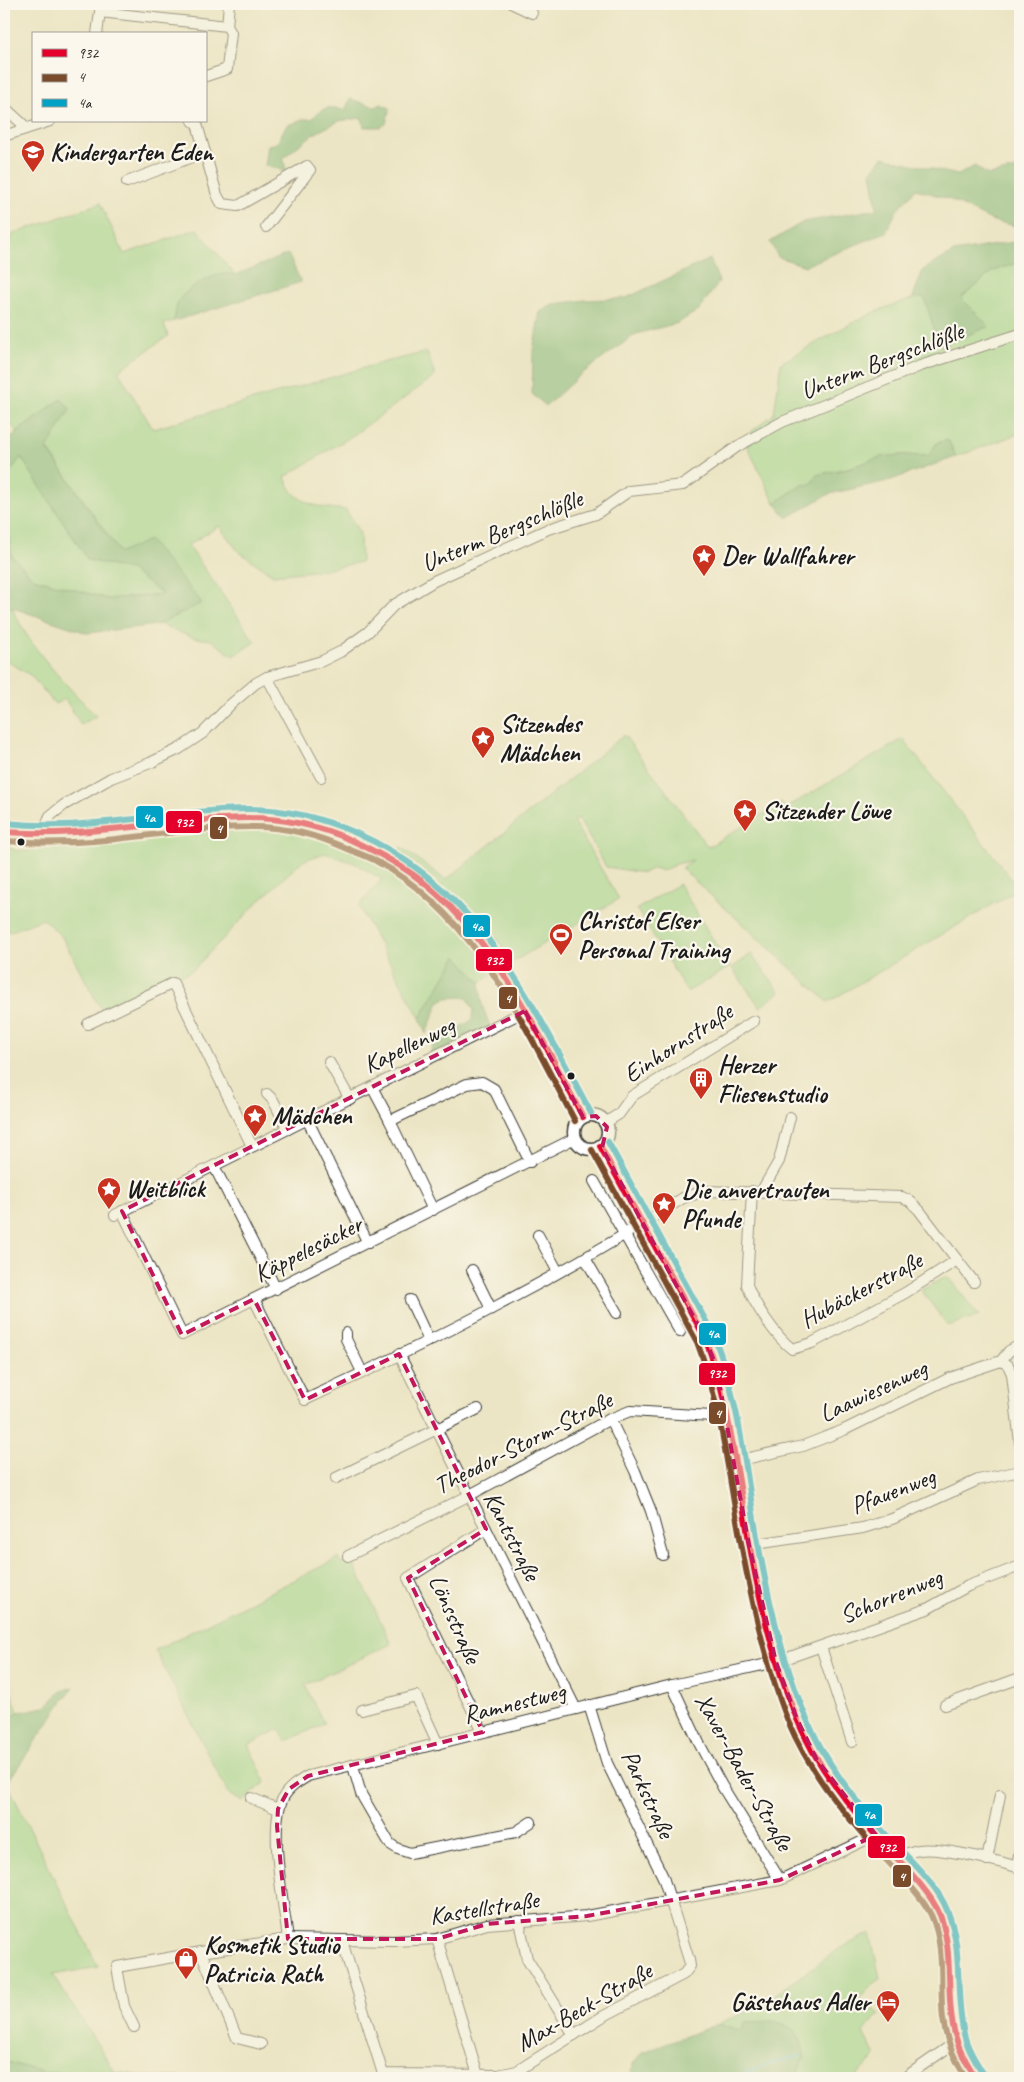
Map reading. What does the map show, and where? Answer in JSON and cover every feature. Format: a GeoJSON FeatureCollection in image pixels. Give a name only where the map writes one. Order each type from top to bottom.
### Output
{"type":"FeatureCollection","features":[{"type":"Feature","properties":{"kind":"main road"},"geometry":{"type":"LineString","coordinates":[[7,832],[42,834],[98,832],[248,818],[275,819],[312,826],[365,845],[392,858],[425,882],[474,933],[502,973],[525,1011],[584,1117]]}},
{"type":"Feature","properties":{"kind":"main road"},"geometry":{"type":"LineString","coordinates":[[596,1116],[605,1123],[608,1132],[607,1138],[595,1149],[584,1148],[575,1138],[574,1129],[576,1124],[584,1117],[596,1116]]}},
{"type":"Feature","properties":{"kind":"main road"},"geometry":{"type":"LineString","coordinates":[[600,1146],[705,1338],[716,1366],[728,1417],[750,1545],[776,1662],[797,1719],[816,1760],[855,1812],[898,1858],[934,1903],[946,1928],[950,1958],[951,2015],[956,2042],[970,2071],[976,2078]]}},
{"type":"Feature","properties":{"kind":"street"},"geometry":{"type":"LineString","coordinates":[[208,75],[227,69],[231,34],[227,26],[229,4]]}},
{"type":"Feature","properties":{"kind":"street"},"geometry":{"type":"LineString","coordinates":[[513,4],[532,12]]}},
{"type":"Feature","properties":{"kind":"street"},"geometry":{"type":"LineString","coordinates":[[97,32],[100,8],[227,26]]}},
{"type":"Feature","properties":{"kind":"street"},"geometry":{"type":"LineString","coordinates":[[4,107],[27,128]]}},
{"type":"Feature","properties":{"kind":"street"},"geometry":{"type":"LineString","coordinates":[[4,136],[47,122]]}},
{"type":"Feature","properties":{"kind":"street"},"geometry":{"type":"LineString","coordinates":[[194,122],[197,124],[217,195],[222,204],[238,206],[307,166],[310,170],[266,228]]}},
{"type":"Feature","properties":{"kind":"street"},"geometry":{"type":"LineString","coordinates":[[127,182],[204,152]]}},
{"type":"Feature","properties":{"kind":"street","name":"Unterm Bergschlößle"},"geometry":{"type":"LineString","coordinates":[[42,834],[50,816],[91,788],[179,749],[203,733],[230,705],[256,683],[267,677],[322,661],[340,652],[368,632],[394,605],[434,582],[548,529],[596,514],[629,491],[683,485],[738,446],[782,422],[920,366],[1020,334]]}},
{"type":"Feature","properties":{"kind":"street"},"geometry":{"type":"LineString","coordinates":[[267,677],[322,777]]}},
{"type":"Feature","properties":{"kind":"street"},"geometry":{"type":"LineString","coordinates":[[4,844],[7,832]]}},
{"type":"Feature","properties":{"kind":"street"},"geometry":{"type":"LineString","coordinates":[[88,1024],[173,983],[252,1146]]}},
{"type":"Feature","properties":{"kind":"street","name":"Kapellenweg"},"geometry":{"type":"LineString","coordinates":[[329,1062],[350,1098],[525,1011]]}},
{"type":"Feature","properties":{"kind":"street","name":"Einhornstraße"},"geometry":{"type":"LineString","coordinates":[[605,1123],[619,1114],[632,1096],[754,1021]]}},
{"type":"Feature","properties":{"kind":"street"},"geometry":{"type":"LineString","coordinates":[[390,1121],[467,1084],[478,1081],[482,1082],[494,1089],[530,1162]]}},
{"type":"Feature","properties":{"kind":"street"},"geometry":{"type":"LineString","coordinates":[[372,1087],[433,1210]]}},
{"type":"Feature","properties":{"kind":"street"},"geometry":{"type":"LineString","coordinates":[[267,1094],[273,1100],[288,1129]]}},
{"type":"Feature","properties":{"kind":"street"},"geometry":{"type":"LineString","coordinates":[[276,1289],[214,1166],[350,1098]]}},
{"type":"Feature","properties":{"kind":"street"},"geometry":{"type":"LineString","coordinates":[[756,1191],[779,1161],[790,1116]]}},
{"type":"Feature","properties":{"kind":"street"},"geometry":{"type":"LineString","coordinates":[[307,1119],[368,1243]]}},
{"type":"Feature","properties":{"kind":"street","name":"Käppelesäcker"},"geometry":{"type":"LineString","coordinates":[[214,1166],[119,1213],[182,1335],[575,1138]]}},
{"type":"Feature","properties":{"kind":"street"},"geometry":{"type":"LineString","coordinates":[[594,1181],[680,1332]]}},
{"type":"Feature","properties":{"kind":"street"},"geometry":{"type":"LineString","coordinates":[[254,1300],[305,1400],[491,1310],[586,1258],[683,1198],[698,1192],[756,1191],[902,1197],[910,1201],[919,1210],[974,1282]]}},
{"type":"Feature","properties":{"kind":"street","name":"Hubäckerstraße"},"geometry":{"type":"LineString","coordinates":[[756,1191],[747,1285],[784,1342],[792,1349],[812,1343],[943,1270],[957,1260]]}},
{"type":"Feature","properties":{"kind":"street"},"geometry":{"type":"LineString","coordinates":[[538,1235],[558,1272]]}},
{"type":"Feature","properties":{"kind":"street"},"geometry":{"type":"LineString","coordinates":[[586,1258],[617,1313]]}},
{"type":"Feature","properties":{"kind":"street"},"geometry":{"type":"LineString","coordinates":[[472,1270],[491,1310]]}},
{"type":"Feature","properties":{"kind":"street"},"geometry":{"type":"LineString","coordinates":[[410,1300],[429,1340]]}},
{"type":"Feature","properties":{"kind":"street"},"geometry":{"type":"LineString","coordinates":[[346,1333],[346,1339],[362,1372]]}},
{"type":"Feature","properties":{"kind":"street","name":"Laawiesenweg"},"geometry":{"type":"LineString","coordinates":[[736,1461],[804,1446],[871,1418],[950,1378],[1000,1361],[1009,1351],[1020,1345]]}},
{"type":"Feature","properties":{"kind":"street","name":"Kantstraße"},"geometry":{"type":"LineString","coordinates":[[399,1354],[468,1496],[576,1709]]}},
{"type":"Feature","properties":{"kind":"street"},"geometry":{"type":"LineString","coordinates":[[1000,1361],[1008,1364],[1012,1374],[1020,1443]]}},
{"type":"Feature","properties":{"kind":"street"},"geometry":{"type":"LineString","coordinates":[[336,1478],[478,1409]]}},
{"type":"Feature","properties":{"kind":"street","name":"Theodor-Storm-Straße"},"geometry":{"type":"LineString","coordinates":[[348,1556],[468,1496],[610,1419],[630,1411],[728,1417]]}},
{"type":"Feature","properties":{"kind":"street"},"geometry":{"type":"LineString","coordinates":[[610,1419],[642,1487],[651,1511],[663,1555]]}},
{"type":"Feature","properties":{"kind":"street","name":"Pfauenweg"},"geometry":{"type":"LineString","coordinates":[[750,1545],[864,1528],[892,1519],[978,1480],[1020,1470]]}},
{"type":"Feature","properties":{"kind":"street","name":"Lönsstraße"},"geometry":{"type":"LineString","coordinates":[[483,1732],[408,1578],[486,1529]]}},
{"type":"Feature","properties":{"kind":"street","name":"Schorrenweg"},"geometry":{"type":"LineString","coordinates":[[776,1662],[927,1609],[968,1586],[1020,1566]]}},
{"type":"Feature","properties":{"kind":"street"},"geometry":{"type":"LineString","coordinates":[[822,1647],[852,1742]]}},
{"type":"Feature","properties":{"kind":"street","name":"Ramnestweg"},"geometry":{"type":"LineString","coordinates":[[278,1809],[283,1797],[298,1782],[308,1776],[589,1705],[776,1662]]}},
{"type":"Feature","properties":{"kind":"street"},"geometry":{"type":"LineString","coordinates":[[945,1705],[1020,1678]]}},
{"type":"Feature","properties":{"kind":"street","name":"Xaver-Bader-Straße"},"geometry":{"type":"LineString","coordinates":[[672,1685],[699,1743],[722,1786],[780,1880]]}},
{"type":"Feature","properties":{"kind":"street"},"geometry":{"type":"LineString","coordinates":[[362,1710],[416,1696],[438,1744]]}},
{"type":"Feature","properties":{"kind":"street","name":"Parkstraße"},"geometry":{"type":"LineString","coordinates":[[589,1705],[608,1763],[663,1877],[670,1900]]}},
{"type":"Feature","properties":{"kind":"street"},"geometry":{"type":"LineString","coordinates":[[353,1766],[361,1794],[390,1844],[410,1853],[516,1832],[531,1822]]}},
{"type":"Feature","properties":{"kind":"street"},"geometry":{"type":"LineString","coordinates":[[987,1860],[1000,1795]]}},
{"type":"Feature","properties":{"kind":"street"},"geometry":{"type":"LineString","coordinates":[[251,1798],[278,1809],[278,1850],[288,1939]]}},
{"type":"Feature","properties":{"kind":"street","name":"Kastellstraße"},"geometry":{"type":"LineString","coordinates":[[134,2027],[124,2006],[118,1967],[288,1939],[342,1941],[437,1939],[486,1924],[586,1916],[780,1880],[876,1835]]}},
{"type":"Feature","properties":{"kind":"street"},"geometry":{"type":"LineString","coordinates":[[898,1858],[905,1853],[921,1850],[944,1851],[1019,1867],[1020,1848]]}},
{"type":"Feature","properties":{"kind":"street","name":"Max-Beck-Straße"},"geometry":{"type":"LineString","coordinates":[[342,1941],[383,2074],[498,2075],[517,2071],[602,2017],[684,1974],[690,1966],[689,1960],[670,1900]]}},
{"type":"Feature","properties":{"kind":"street"},"geometry":{"type":"LineString","coordinates":[[518,1921],[527,1959],[574,2035]]}},
{"type":"Feature","properties":{"kind":"street"},"geometry":{"type":"LineString","coordinates":[[437,1939],[478,2075]]}},
{"type":"Feature","properties":{"kind":"street"},"geometry":{"type":"LineString","coordinates":[[201,1952],[237,2038],[261,2044]]}},
{"type":"Feature","properties":{"kind":"street"},"geometry":{"type":"LineString","coordinates":[[904,2078],[956,2042]]}},
{"type":"Feature","properties":{"kind":"highlighted area"},"geometry":{"type":"Polygon","coordinates":[[[525,1011],[583,1117],[596,1116],[607,1127],[602,1148],[705,1338],[716,1366],[749,1545],[776,1662],[797,1719],[817,1760],[876,1835],[780,1880],[587,1916],[487,1924],[437,1939],[288,1939],[277,1826],[278,1809],[289,1789],[308,1776],[483,1732],[408,1578],[486,1529],[399,1354],[305,1400],[254,1299],[182,1335],[122,1211],[525,1011]]]}},
{"type":"Feature","properties":{"kind":"green space"},"geometry":{"type":"Polygon","coordinates":[[[350,99],[376,107],[381,104],[390,108],[386,124],[380,127],[364,127],[362,118],[339,121],[312,135],[283,158],[287,173],[265,166],[268,145],[277,143],[286,126],[303,119],[312,119],[319,112],[327,108],[345,111],[350,99]]]}},
{"type":"Feature","properties":{"kind":"green space"},"geometry":{"type":"Polygon","coordinates":[[[883,157],[958,175],[975,166],[988,175],[1016,169],[1020,171],[1020,227],[993,221],[949,199],[916,189],[897,210],[886,232],[805,266],[778,257],[770,242],[803,222],[877,209],[871,172],[883,157]]]}},
{"type":"Feature","properties":{"kind":"green space"},"geometry":{"type":"Polygon","coordinates":[[[100,203],[124,254],[197,229],[235,275],[178,303],[174,321],[164,324],[168,336],[118,371],[153,429],[381,363],[427,352],[435,376],[355,434],[285,477],[289,487],[295,494],[309,503],[326,508],[346,510],[360,534],[361,562],[323,570],[273,575],[238,551],[219,526],[188,545],[255,642],[233,656],[211,640],[194,638],[159,624],[201,603],[120,553],[47,448],[70,409],[61,399],[17,432],[4,416],[4,255],[13,234],[100,203]]]}},
{"type":"Feature","properties":{"kind":"green space"},"geometry":{"type":"Polygon","coordinates":[[[1020,236],[1020,262],[993,271],[961,298],[989,326],[940,347],[924,297],[912,299],[923,270],[954,252],[1013,242],[1020,236]]]}},
{"type":"Feature","properties":{"kind":"green space"},"geometry":{"type":"Polygon","coordinates":[[[288,254],[301,282],[174,321],[178,302],[195,285],[220,275],[235,275],[288,254]]]}},
{"type":"Feature","properties":{"kind":"green space"},"geometry":{"type":"Polygon","coordinates":[[[710,259],[719,282],[699,310],[678,323],[636,334],[579,376],[546,406],[532,394],[533,350],[540,312],[555,304],[626,298],[710,259]]]}},
{"type":"Feature","properties":{"kind":"green space"},"geometry":{"type":"Polygon","coordinates":[[[1020,262],[1020,332],[1012,335],[1017,351],[1020,350],[1020,433],[956,457],[949,441],[937,443],[928,456],[901,455],[817,475],[811,484],[794,490],[775,503],[743,438],[774,414],[781,363],[868,315],[924,296],[940,346],[989,326],[961,298],[993,271],[1020,262]]]}},
{"type":"Feature","properties":{"kind":"green space"},"geometry":{"type":"Polygon","coordinates":[[[61,399],[70,409],[47,449],[120,553],[149,540],[202,603],[157,625],[87,633],[4,605],[4,509],[12,556],[33,578],[108,599],[163,594],[130,570],[88,560],[21,457],[4,480],[4,442],[61,399]]]}},
{"type":"Feature","properties":{"kind":"green space"},"geometry":{"type":"Polygon","coordinates":[[[948,440],[956,457],[888,481],[829,494],[787,518],[775,503],[802,485],[811,484],[817,475],[846,469],[880,457],[901,455],[928,456],[937,443],[948,440]]]}},
{"type":"Feature","properties":{"kind":"green space"},"geometry":{"type":"Polygon","coordinates":[[[21,457],[88,560],[130,570],[164,594],[108,599],[33,578],[12,556],[4,509],[4,480],[21,457]]]}},
{"type":"Feature","properties":{"kind":"green space"},"geometry":{"type":"Polygon","coordinates":[[[4,605],[12,608],[28,638],[61,679],[96,716],[81,725],[65,699],[55,704],[30,675],[7,661],[4,657],[4,605]]]}},
{"type":"Feature","properties":{"kind":"green space"},"geometry":{"type":"Polygon","coordinates":[[[624,735],[708,847],[781,803],[786,808],[903,739],[1019,889],[828,1002],[681,868],[693,860],[677,864],[662,871],[654,868],[643,873],[606,867],[578,818],[573,821],[619,899],[511,963],[488,923],[511,965],[508,967],[485,934],[459,904],[431,876],[399,852],[401,847],[446,880],[624,735]]]}},
{"type":"Feature","properties":{"kind":"green space"},"geometry":{"type":"Polygon","coordinates":[[[224,827],[268,827],[301,831],[345,843],[380,859],[412,879],[438,901],[468,936],[494,974],[480,982],[457,956],[420,1018],[359,906],[382,879],[354,863],[325,853],[302,861],[256,904],[193,970],[103,1013],[62,937],[43,919],[9,932],[7,924],[4,923],[4,848],[7,846],[17,851],[30,850],[67,840],[224,827]]]}},
{"type":"Feature","properties":{"kind":"green space"},"geometry":{"type":"Polygon","coordinates":[[[679,884],[730,967],[687,992],[637,909],[679,884]]]}},
{"type":"Feature","properties":{"kind":"green space"},"geometry":{"type":"Polygon","coordinates":[[[751,954],[780,992],[760,1007],[732,968],[751,954]]]}},
{"type":"Feature","properties":{"kind":"green space"},"geometry":{"type":"Polygon","coordinates":[[[457,956],[480,982],[482,1005],[490,1026],[428,1058],[434,1042],[472,1020],[474,1010],[467,997],[446,998],[439,1002],[426,1034],[420,1018],[457,956]]]}},
{"type":"Feature","properties":{"kind":"green space"},"geometry":{"type":"Polygon","coordinates":[[[947,1276],[979,1316],[948,1326],[921,1290],[947,1276]]]}},
{"type":"Feature","properties":{"kind":"green space"},"geometry":{"type":"Polygon","coordinates":[[[338,1558],[341,1563],[351,1558],[391,1644],[305,1685],[324,1724],[286,1741],[279,1729],[248,1745],[266,1782],[242,1802],[228,1793],[155,1650],[338,1558]]]}},
{"type":"Feature","properties":{"kind":"green space"},"geometry":{"type":"Polygon","coordinates":[[[74,1687],[4,1790],[4,1724],[18,1712],[45,1707],[61,1691],[74,1687]]]}},
{"type":"Feature","properties":{"kind":"green space"},"geometry":{"type":"Polygon","coordinates":[[[10,1688],[18,1712],[4,1724],[4,1689],[10,1688]]]}},
{"type":"Feature","properties":{"kind":"green space"},"geometry":{"type":"Polygon","coordinates":[[[7,1783],[98,1967],[53,1975],[115,2072],[45,2073],[4,2061],[4,1790],[7,1783]]]}},
{"type":"Feature","properties":{"kind":"green space"},"geometry":{"type":"Polygon","coordinates":[[[870,1933],[880,1978],[859,1999],[879,2014],[863,2033],[876,2056],[855,2078],[788,2078],[798,2072],[740,2030],[718,2024],[759,2006],[839,1949],[870,1933]]]}},
{"type":"Feature","properties":{"kind":"green space"},"geometry":{"type":"Polygon","coordinates":[[[774,2021],[788,2026],[797,2033],[805,2058],[798,2072],[788,2078],[638,2078],[632,2072],[633,2064],[642,2052],[718,2024],[740,2030],[745,2022],[774,2021]]]}},
{"type":"Feature","properties":{"kind":"green space"},"geometry":{"type":"Polygon","coordinates":[[[4,2061],[45,2073],[115,2072],[186,2078],[4,2078],[4,2061]]]}},
{"type":"Feature","properties":{"kind":"waterway"},"geometry":{"type":"LineString","coordinates":[[736,2078],[775,2062],[800,2056]]}},
{"type":"Feature","properties":{"kind":"transit line","name":"4a"},"geometry":{"type":"LineString","coordinates":[[5,823],[72,825],[211,811],[263,809],[304,815],[356,833],[399,856],[436,884],[469,916],[497,951],[523,989],[591,1113]]}},
{"type":"Feature","properties":{"kind":"transit line","name":"932"},"geometry":{"type":"LineString","coordinates":[[4,832],[66,832],[187,821],[261,818],[288,821],[314,827],[369,848],[419,879],[446,902],[470,929],[493,958],[513,989],[583,1117]]}},
{"type":"Feature","properties":{"kind":"transit line","name":"4"},"geometry":{"type":"LineString","coordinates":[[4,841],[83,842],[230,827],[262,827],[312,836],[373,859],[411,883],[442,910],[469,941],[494,975],[516,1011],[575,1121]]}},
{"type":"Feature","properties":{"kind":"transit line","name":"4a"},"geometry":{"type":"LineString","coordinates":[[608,1142],[713,1334],[721,1356],[739,1425],[768,1593],[788,1669],[805,1715],[821,1749],[841,1780],[876,1824],[929,1881],[947,1910],[955,1940],[961,2018],[965,2039],[983,2073]]}},
{"type":"Feature","properties":{"kind":"transit line","name":"932"},"geometry":{"type":"LineString","coordinates":[[600,1146],[705,1338],[713,1361],[730,1429],[760,1597],[788,1697],[813,1752],[833,1783],[867,1825],[929,1895],[940,1915],[947,1945],[952,2023],[962,2054],[976,2078]]}},
{"type":"Feature","properties":{"kind":"transit line","name":"4"},"geometry":{"type":"LineString","coordinates":[[592,1150],[697,1342],[705,1364],[722,1433],[752,1600],[779,1698],[788,1721],[805,1756],[837,1803],[861,1833],[912,1888],[931,1915],[939,1940],[944,2027],[951,2050],[966,2078]]}},
{"type":"Feature","properties":{"kind":"place","name":"Kindergarten Eden"},"geometry":{"type":"Point","coordinates":[33,173]}},
{"type":"Feature","properties":{"kind":"place","name":"Der Wallfahrer"},"geometry":{"type":"Point","coordinates":[704,577]}},
{"type":"Feature","properties":{"kind":"place","name":"Sitzendes Mädchen"},"geometry":{"type":"Point","coordinates":[483,759]}},
{"type":"Feature","properties":{"kind":"place","name":"Sitzender Löwe"},"geometry":{"type":"Point","coordinates":[745,832]}},
{"type":"Feature","properties":{"kind":"place","name":"Christof Elser Personal Training"},"geometry":{"type":"Point","coordinates":[561,956]}},
{"type":"Feature","properties":{"kind":"place","name":"Herzer Fliesenstudio"},"geometry":{"type":"Point","coordinates":[701,1100]}},
{"type":"Feature","properties":{"kind":"place","name":"Mädchen"},"geometry":{"type":"Point","coordinates":[255,1137]}},
{"type":"Feature","properties":{"kind":"place","name":"Weitblick"},"geometry":{"type":"Point","coordinates":[109,1210]}},
{"type":"Feature","properties":{"kind":"place","name":"Die anvertrauten Pfunde"},"geometry":{"type":"Point","coordinates":[664,1225]}},
{"type":"Feature","properties":{"kind":"place","name":"Kosmetik Studio Patricia Rath"},"geometry":{"type":"Point","coordinates":[186,1980]}},
{"type":"Feature","properties":{"kind":"place","name":"Gästehaus Adler"},"geometry":{"type":"Point","coordinates":[888,2023]}}]}
